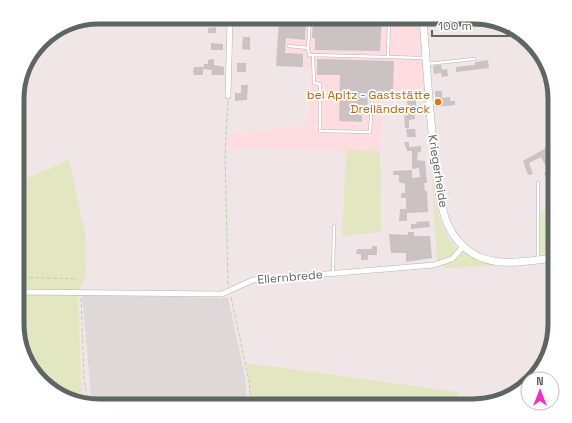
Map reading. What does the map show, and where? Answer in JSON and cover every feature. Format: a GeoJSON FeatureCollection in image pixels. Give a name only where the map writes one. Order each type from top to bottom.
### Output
{"type":"FeatureCollection","features":[{"type":"Feature","properties":{"kind":"street"},"geometry":{"type":"LineString","coordinates":[[228,96],[230,24]]}},
{"type":"Feature","properties":{"kind":"street","name":"Kriegerheide"},"geometry":{"type":"LineString","coordinates":[[423,24],[432,140],[441,201],[450,229],[463,246],[477,256],[493,261],[513,262],[548,259]]}},
{"type":"Feature","properties":{"kind":"street","name":"Ellernbrede"},"geometry":{"type":"LineString","coordinates":[[24,292],[213,294],[229,291],[253,280],[434,265],[452,259],[463,246]]}},
{"type":"Feature","properties":{"kind":"lane"},"geometry":{"type":"LineString","coordinates":[[310,24],[308,55],[388,56],[426,61],[474,59]]}},
{"type":"Feature","properties":{"kind":"lane"},"geometry":{"type":"LineString","coordinates":[[388,56],[389,24]]}},
{"type":"Feature","properties":{"kind":"lane"},"geometry":{"type":"LineString","coordinates":[[288,46],[308,48]]}},
{"type":"Feature","properties":{"kind":"lane"},"geometry":{"type":"LineString","coordinates":[[313,55],[314,83],[320,84],[320,131],[370,132],[372,101]]}},
{"type":"Feature","properties":{"kind":"lane"},"geometry":{"type":"LineString","coordinates":[[538,183],[538,260]]}},
{"type":"Feature","properties":{"kind":"lane"},"geometry":{"type":"LineString","coordinates":[[333,273],[334,226]]}},
{"type":"Feature","properties":{"kind":"path"},"geometry":{"type":"LineString","coordinates":[[228,96],[226,153],[227,284],[249,381],[250,399]]}},
{"type":"Feature","properties":{"kind":"path"},"geometry":{"type":"LineString","coordinates":[[24,277],[78,279]]}},
{"type":"Feature","properties":{"kind":"path"},"geometry":{"type":"LineString","coordinates":[[81,292],[84,378],[87,398]]}},
{"type":"Feature","properties":{"kind":"shaded area"},"geometry":{"type":"Polygon","coordinates":[[[279,24],[420,24],[426,97],[382,96],[380,151],[228,149],[228,134],[308,125],[311,67],[276,66],[279,24]]]}},
{"type":"Feature","properties":{"kind":"shaded area"},"geometry":{"type":"Polygon","coordinates":[[[82,295],[228,298],[245,377],[247,399],[91,398],[82,295]]]}},
{"type":"Feature","properties":{"kind":"green space"},"geometry":{"type":"Polygon","coordinates":[[[346,150],[380,151],[381,232],[342,236],[346,150]]]}},
{"type":"Feature","properties":{"kind":"green space"},"geometry":{"type":"Polygon","coordinates":[[[69,160],[85,234],[86,276],[78,292],[81,381],[83,397],[70,393],[53,384],[39,370],[34,362],[25,339],[24,179],[69,160]]]}},
{"type":"Feature","properties":{"kind":"green space"},"geometry":{"type":"Polygon","coordinates":[[[431,171],[438,212],[445,233],[457,248],[466,254],[497,266],[444,268],[437,261],[431,171]]]}},
{"type":"Feature","properties":{"kind":"green space"},"geometry":{"type":"Polygon","coordinates":[[[548,211],[548,253],[539,254],[539,212],[548,211]]]}},
{"type":"Feature","properties":{"kind":"green space"},"geometry":{"type":"Polygon","coordinates":[[[247,363],[458,392],[460,399],[250,399],[247,363]]]}},
{"type":"Feature","properties":{"kind":"building"},"geometry":{"type":"Polygon","coordinates":[[[279,24],[306,24],[305,40],[286,38],[285,53],[303,54],[303,67],[276,66],[279,24]]]}},
{"type":"Feature","properties":{"kind":"building"},"geometry":{"type":"Polygon","coordinates":[[[313,24],[325,24],[326,26],[382,24],[380,51],[315,50],[315,38],[312,38],[313,24]]]}},
{"type":"Feature","properties":{"kind":"building"},"geometry":{"type":"Polygon","coordinates":[[[216,27],[216,33],[208,33],[208,28],[216,27]]]}},
{"type":"Feature","properties":{"kind":"building"},"geometry":{"type":"Polygon","coordinates":[[[243,37],[250,37],[250,50],[242,49],[243,37]]]}},
{"type":"Feature","properties":{"kind":"building"},"geometry":{"type":"Polygon","coordinates":[[[211,43],[223,44],[223,50],[211,50],[211,43]]]}},
{"type":"Feature","properties":{"kind":"building"},"geometry":{"type":"Polygon","coordinates":[[[214,59],[214,65],[224,67],[224,75],[211,75],[212,70],[203,69],[203,75],[194,75],[194,67],[204,67],[204,64],[208,64],[208,60],[214,59]]]}},
{"type":"Feature","properties":{"kind":"building"},"geometry":{"type":"Polygon","coordinates":[[[317,59],[394,61],[393,92],[368,91],[367,113],[362,112],[362,122],[339,121],[340,75],[317,75],[317,59]]]}},
{"type":"Feature","properties":{"kind":"building"},"geometry":{"type":"Polygon","coordinates":[[[488,60],[489,68],[456,72],[456,67],[475,65],[475,62],[488,60]]]}},
{"type":"Feature","properties":{"kind":"building"},"geometry":{"type":"Polygon","coordinates":[[[237,63],[246,63],[246,72],[237,72],[237,63]]]}},
{"type":"Feature","properties":{"kind":"building"},"geometry":{"type":"Polygon","coordinates":[[[441,65],[442,70],[447,69],[448,76],[442,77],[441,73],[434,74],[433,66],[441,65]]]}},
{"type":"Feature","properties":{"kind":"building"},"geometry":{"type":"Polygon","coordinates":[[[241,85],[248,85],[247,100],[235,101],[235,93],[241,93],[241,85]]]}},
{"type":"Feature","properties":{"kind":"building"},"geometry":{"type":"Polygon","coordinates":[[[435,91],[442,91],[442,98],[450,97],[450,101],[455,101],[455,105],[436,107],[435,91]]]}},
{"type":"Feature","properties":{"kind":"building"},"geometry":{"type":"Polygon","coordinates":[[[407,100],[416,100],[416,106],[414,106],[415,119],[409,120],[409,128],[405,128],[404,116],[408,115],[407,100]]]}},
{"type":"Feature","properties":{"kind":"building"},"geometry":{"type":"Polygon","coordinates":[[[406,129],[415,129],[416,137],[407,137],[406,129]]]}},
{"type":"Feature","properties":{"kind":"building"},"geometry":{"type":"Polygon","coordinates":[[[404,142],[409,142],[409,147],[421,146],[421,152],[418,152],[417,160],[425,161],[427,183],[424,183],[425,191],[427,191],[428,212],[407,213],[407,221],[399,221],[400,209],[406,209],[406,198],[401,198],[401,193],[405,193],[405,184],[399,182],[399,175],[393,175],[393,171],[412,170],[412,178],[420,177],[419,168],[412,169],[412,151],[407,151],[404,142]]]}},
{"type":"Feature","properties":{"kind":"building"},"geometry":{"type":"Polygon","coordinates":[[[546,148],[548,152],[548,171],[541,157],[529,163],[533,174],[528,175],[523,161],[546,148]]]}},
{"type":"Feature","properties":{"kind":"building"},"geometry":{"type":"Polygon","coordinates":[[[548,171],[548,181],[544,173],[548,171]]]}},
{"type":"Feature","properties":{"kind":"building"},"geometry":{"type":"Polygon","coordinates":[[[429,221],[430,227],[411,229],[411,224],[429,221]]]}},
{"type":"Feature","properties":{"kind":"building"},"geometry":{"type":"Polygon","coordinates":[[[408,232],[414,232],[414,236],[430,236],[432,258],[406,262],[406,253],[391,253],[389,234],[408,235],[408,232]]]}},
{"type":"Feature","properties":{"kind":"building"},"geometry":{"type":"Polygon","coordinates":[[[372,246],[377,246],[377,255],[368,255],[368,260],[361,260],[361,254],[356,254],[357,249],[372,249],[372,246]]]}},
{"type":"Feature","properties":{"kind":"place","name":"bei Apitz - Gaststätte Dreiländereck"},"geometry":{"type":"Point","coordinates":[438,102]}}]}
